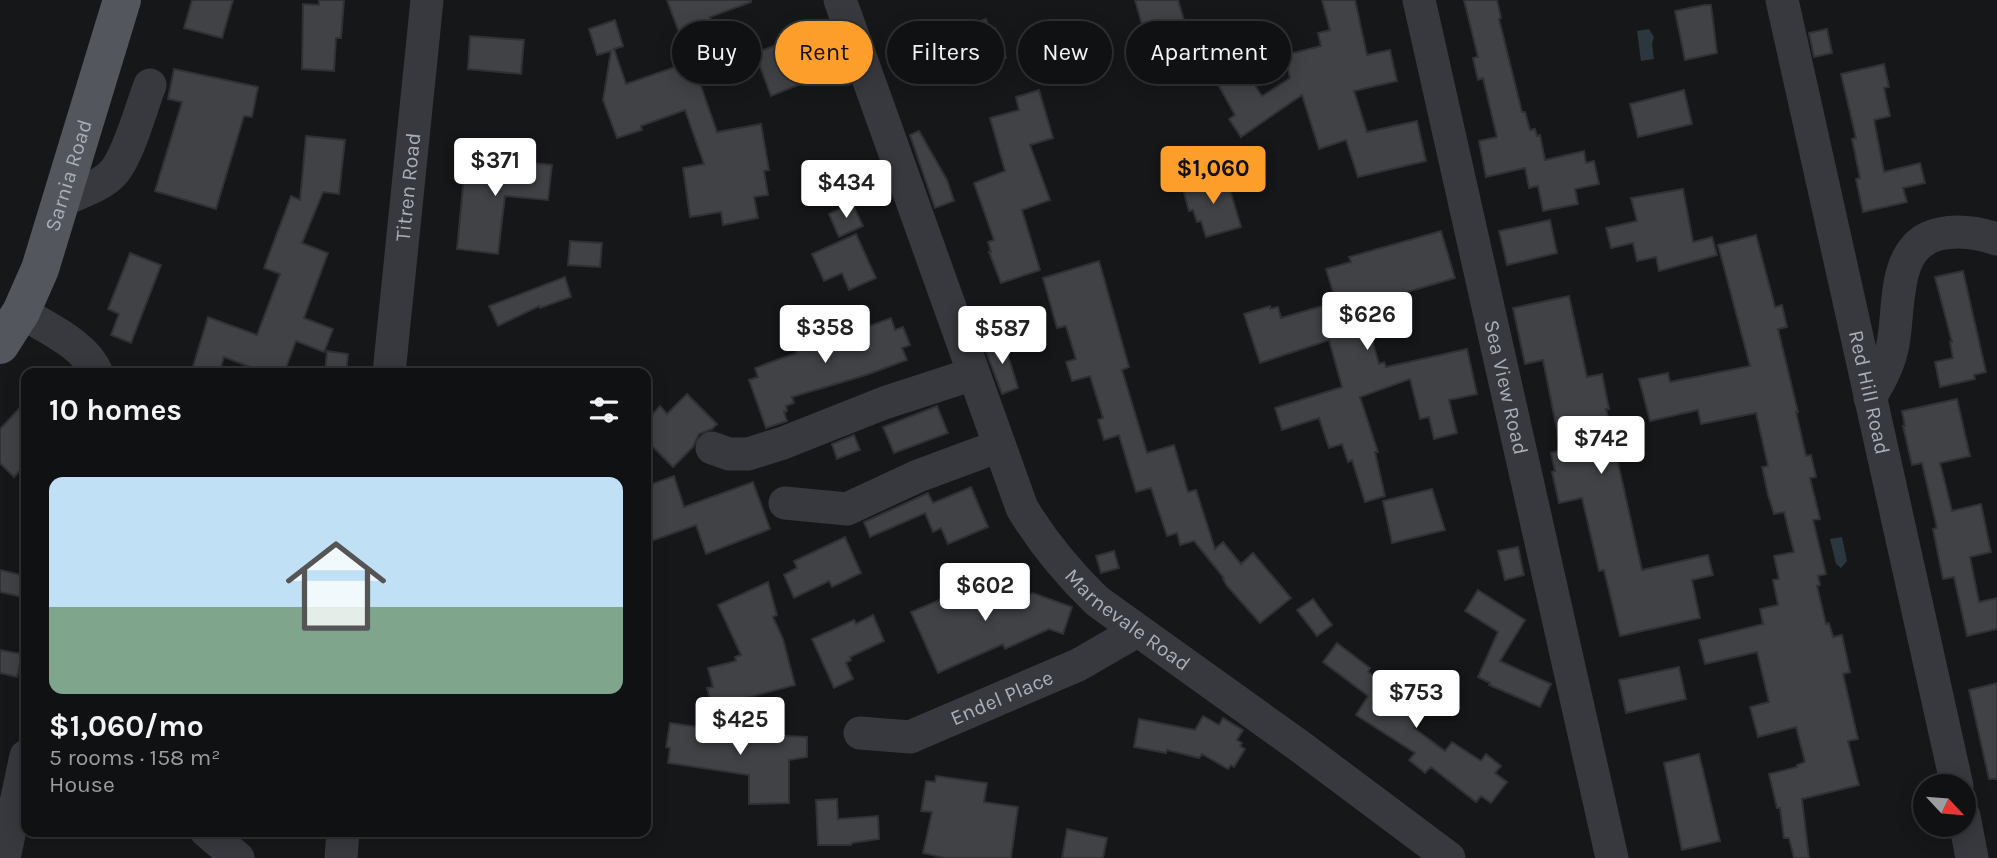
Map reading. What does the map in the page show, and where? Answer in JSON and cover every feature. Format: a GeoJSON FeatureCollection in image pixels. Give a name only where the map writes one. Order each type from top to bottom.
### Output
{"type":"FeatureCollection","features":[{"type":"Feature","properties":{"kind":"main road","name":"Sarnia Road"},"geometry":{"type":"LineString","coordinates":[[0,345],[21,312],[40,269],[122,0]]}},
{"type":"Feature","properties":{"kind":"street","name":"Titren Road"},"geometry":{"type":"LineString","coordinates":[[390,368],[427,0]]}},
{"type":"Feature","properties":{"kind":"street","name":"Marnevale Road"},"geometry":{"type":"LineString","coordinates":[[840,0],[1021,508],[1043,542],[1069,575],[1097,601],[1449,858]]}},
{"type":"Feature","properties":{"kind":"street","name":"Sea View Road"},"geometry":{"type":"LineString","coordinates":[[1419,0],[1612,858]]}},
{"type":"Feature","properties":{"kind":"street","name":"Red Hill Road"},"geometry":{"type":"LineString","coordinates":[[1782,0],[1954,774]]}},
{"type":"Feature","properties":{"kind":"street"},"geometry":{"type":"LineString","coordinates":[[61,201],[113,173],[122,160],[150,85]]}},
{"type":"Feature","properties":{"kind":"street"},"geometry":{"type":"LineString","coordinates":[[1870,398],[1884,375],[1892,349],[1903,270],[1912,250],[1926,237],[1950,232],[1983,234],[1997,239]]}},
{"type":"Feature","properties":{"kind":"street"},"geometry":{"type":"LineString","coordinates":[[21,312],[75,346],[92,360],[95,368]]}},
{"type":"Feature","properties":{"kind":"street"},"geometry":{"type":"LineString","coordinates":[[808,415],[970,366]]}},
{"type":"Feature","properties":{"kind":"street"},"geometry":{"type":"LineString","coordinates":[[712,448],[729,454],[748,454],[783,443],[970,366]]}},
{"type":"Feature","properties":{"kind":"street"},"geometry":{"type":"LineString","coordinates":[[785,503],[846,509],[918,477],[999,446]]}},
{"type":"Feature","properties":{"kind":"street","name":"Endel Place"},"geometry":{"type":"LineString","coordinates":[[860,733],[909,737],[1078,665],[1138,631]]}},
{"type":"Feature","properties":{"kind":"street"},"geometry":{"type":"LineString","coordinates":[[4,858],[21,779]]}},
{"type":"Feature","properties":{"kind":"street"},"geometry":{"type":"LineString","coordinates":[[213,837],[238,858]]}},
{"type":"Feature","properties":{"kind":"street"},"geometry":{"type":"LineString","coordinates":[[341,858],[343,837]]}},
{"type":"Feature","properties":{"kind":"street"},"geometry":{"type":"LineString","coordinates":[[1968,837],[1972,858]]}},
{"type":"Feature","properties":{"kind":"shaded area"},"geometry":{"type":"Polygon","coordinates":[[[1649,29],[1654,37],[1654,59],[1641,61],[1637,31],[1649,29]]]}},
{"type":"Feature","properties":{"kind":"shaded area"},"geometry":{"type":"Polygon","coordinates":[[[1842,537],[1847,561],[1841,568],[1836,564],[1830,539],[1842,537]]]}},
{"type":"Feature","properties":{"kind":"building"},"geometry":{"type":"Polygon","coordinates":[[[192,0],[233,0],[222,38],[184,28],[192,0]]]}},
{"type":"Feature","properties":{"kind":"building"},"geometry":{"type":"Polygon","coordinates":[[[319,0],[344,0],[341,38],[336,38],[334,71],[302,69],[303,4],[319,5],[319,0]]]}},
{"type":"Feature","properties":{"kind":"building"},"geometry":{"type":"Polygon","coordinates":[[[667,0],[751,0],[710,17],[711,21],[675,21],[667,0]]]}},
{"type":"Feature","properties":{"kind":"building"},"geometry":{"type":"Polygon","coordinates":[[[1135,0],[1178,0],[1184,21],[1141,21],[1135,0]]]}},
{"type":"Feature","properties":{"kind":"building"},"geometry":{"type":"Polygon","coordinates":[[[1322,0],[1355,0],[1367,55],[1390,50],[1397,81],[1354,91],[1367,132],[1417,121],[1426,161],[1358,177],[1346,140],[1319,149],[1302,95],[1241,137],[1229,119],[1235,115],[1218,84],[1254,84],[1262,96],[1281,84],[1291,84],[1291,54],[1321,46],[1318,33],[1330,30],[1322,0]]]}},
{"type":"Feature","properties":{"kind":"building"},"geometry":{"type":"Polygon","coordinates":[[[1464,0],[1497,0],[1499,19],[1522,112],[1525,112],[1530,130],[1535,129],[1537,136],[1540,135],[1545,160],[1584,151],[1586,163],[1594,161],[1599,184],[1575,189],[1578,204],[1543,211],[1538,186],[1529,188],[1525,168],[1486,177],[1479,141],[1497,137],[1483,78],[1478,80],[1473,58],[1478,57],[1464,0]]]}},
{"type":"Feature","properties":{"kind":"building"},"geometry":{"type":"Polygon","coordinates":[[[1711,5],[1717,53],[1685,60],[1675,11],[1711,5]]]}},
{"type":"Feature","properties":{"kind":"building"},"geometry":{"type":"Polygon","coordinates":[[[615,20],[623,46],[614,49],[626,84],[672,68],[672,84],[700,84],[717,132],[761,124],[769,170],[764,171],[768,195],[754,197],[758,218],[723,225],[721,212],[690,217],[683,168],[704,164],[685,110],[641,126],[642,130],[617,138],[603,100],[611,51],[597,55],[589,29],[615,20]]]}},
{"type":"Feature","properties":{"kind":"building"},"geometry":{"type":"Polygon","coordinates":[[[1827,29],[1832,53],[1814,57],[1809,33],[1827,29]]]}},
{"type":"Feature","properties":{"kind":"building"},"geometry":{"type":"Polygon","coordinates":[[[470,36],[524,40],[521,74],[468,69],[470,36]]]}},
{"type":"Feature","properties":{"kind":"building"},"geometry":{"type":"Polygon","coordinates":[[[775,46],[775,84],[801,84],[771,96],[761,69],[761,51],[775,46]]]}},
{"type":"Feature","properties":{"kind":"building"},"geometry":{"type":"Polygon","coordinates":[[[1884,64],[1889,87],[1884,88],[1890,116],[1874,120],[1884,172],[1920,163],[1925,183],[1903,188],[1907,202],[1863,212],[1852,139],[1856,138],[1841,74],[1884,64]]]}},
{"type":"Feature","properties":{"kind":"building"},"geometry":{"type":"Polygon","coordinates":[[[174,69],[258,87],[252,117],[244,116],[216,209],[155,191],[182,102],[168,99],[174,69]]]}},
{"type":"Feature","properties":{"kind":"building"},"geometry":{"type":"Polygon","coordinates":[[[1039,90],[1053,138],[1030,145],[1050,200],[1022,210],[1040,270],[1001,283],[989,252],[988,242],[994,240],[974,183],[1005,171],[990,118],[1019,110],[1016,97],[1039,90]]]}},
{"type":"Feature","properties":{"kind":"building"},"geometry":{"type":"Polygon","coordinates":[[[1684,90],[1692,124],[1638,137],[1630,104],[1684,90]]]}},
{"type":"Feature","properties":{"kind":"building"},"geometry":{"type":"Polygon","coordinates":[[[919,131],[947,180],[954,201],[935,208],[910,135],[919,131]]]}},
{"type":"Feature","properties":{"kind":"building"},"geometry":{"type":"Polygon","coordinates":[[[306,136],[345,140],[339,194],[323,192],[302,243],[328,253],[304,318],[333,329],[324,352],[296,341],[286,368],[253,368],[224,357],[221,368],[193,368],[208,317],[257,335],[280,274],[264,268],[291,196],[300,200],[306,136]]]}},
{"type":"Feature","properties":{"kind":"building"},"geometry":{"type":"Polygon","coordinates":[[[466,156],[552,165],[548,200],[505,196],[498,254],[457,249],[466,156]]]}},
{"type":"Feature","properties":{"kind":"building"},"geometry":{"type":"Polygon","coordinates":[[[1226,176],[1241,227],[1206,237],[1201,221],[1197,222],[1193,210],[1189,211],[1183,189],[1226,176]]]}},
{"type":"Feature","properties":{"kind":"building"},"geometry":{"type":"Polygon","coordinates":[[[1683,189],[1693,242],[1712,237],[1717,255],[1659,271],[1656,257],[1637,261],[1633,243],[1611,248],[1606,228],[1637,221],[1631,198],[1683,189]]]}},
{"type":"Feature","properties":{"kind":"building"},"geometry":{"type":"Polygon","coordinates":[[[852,203],[863,226],[839,237],[829,214],[852,203]]]}},
{"type":"Feature","properties":{"kind":"building"},"geometry":{"type":"Polygon","coordinates":[[[1550,220],[1557,253],[1507,265],[1499,231],[1550,220]]]}},
{"type":"Feature","properties":{"kind":"building"},"geometry":{"type":"Polygon","coordinates":[[[1441,231],[1455,278],[1362,305],[1379,364],[1384,362],[1386,367],[1467,349],[1477,394],[1449,400],[1457,433],[1434,439],[1429,417],[1420,419],[1410,379],[1360,397],[1378,452],[1375,452],[1385,496],[1365,502],[1352,460],[1348,462],[1342,444],[1329,448],[1319,418],[1282,430],[1275,408],[1342,387],[1329,340],[1260,363],[1244,314],[1270,306],[1270,309],[1278,307],[1281,318],[1336,302],[1326,269],[1351,262],[1349,257],[1441,231]]]}},
{"type":"Feature","properties":{"kind":"building"},"geometry":{"type":"Polygon","coordinates":[[[856,234],[876,278],[849,290],[842,273],[824,281],[812,254],[856,234]]]}},
{"type":"Feature","properties":{"kind":"building"},"geometry":{"type":"Polygon","coordinates":[[[1756,235],[1775,307],[1782,305],[1787,327],[1778,329],[1806,456],[1811,455],[1816,477],[1810,478],[1820,519],[1813,520],[1826,574],[1818,576],[1820,585],[1817,586],[1826,624],[1829,623],[1833,637],[1842,635],[1850,672],[1843,674],[1858,739],[1848,741],[1859,785],[1802,799],[1809,858],[1794,858],[1789,838],[1784,838],[1780,808],[1777,808],[1769,774],[1797,767],[1805,762],[1796,727],[1758,737],[1750,707],[1769,702],[1757,652],[1705,664],[1699,640],[1763,624],[1760,609],[1778,605],[1773,580],[1779,579],[1774,556],[1794,552],[1784,512],[1774,514],[1768,495],[1762,467],[1768,466],[1756,413],[1701,424],[1698,410],[1650,421],[1639,379],[1668,373],[1670,382],[1750,366],[1718,245],[1756,235]]]}},
{"type":"Feature","properties":{"kind":"building"},"geometry":{"type":"Polygon","coordinates":[[[570,241],[602,243],[600,267],[568,265],[570,241]]]}},
{"type":"Feature","properties":{"kind":"building"},"geometry":{"type":"Polygon","coordinates":[[[130,253],[161,265],[131,343],[111,335],[119,314],[108,309],[130,253]]]}},
{"type":"Feature","properties":{"kind":"building"},"geometry":{"type":"Polygon","coordinates":[[[1099,261],[1129,367],[1122,370],[1147,453],[1174,445],[1188,492],[1196,490],[1215,549],[1223,542],[1241,564],[1253,553],[1291,598],[1260,623],[1227,586],[1224,578],[1194,541],[1180,545],[1177,533],[1167,536],[1151,488],[1136,492],[1119,435],[1104,440],[1098,420],[1103,418],[1090,376],[1072,381],[1066,362],[1076,359],[1066,326],[1057,328],[1043,278],[1099,261]]]}},
{"type":"Feature","properties":{"kind":"building"},"geometry":{"type":"Polygon","coordinates":[[[1963,271],[1986,372],[1974,375],[1975,379],[1940,387],[1935,362],[1953,358],[1952,342],[1935,277],[1963,271]]]}},
{"type":"Feature","properties":{"kind":"building"},"geometry":{"type":"Polygon","coordinates":[[[565,277],[571,297],[540,308],[539,306],[498,326],[489,306],[565,277]]]}},
{"type":"Feature","properties":{"kind":"building"},"geometry":{"type":"Polygon","coordinates":[[[1569,296],[1587,377],[1602,374],[1609,409],[1606,409],[1642,570],[1708,555],[1713,575],[1692,580],[1700,618],[1620,636],[1604,570],[1599,571],[1582,498],[1559,503],[1551,453],[1561,450],[1543,360],[1525,364],[1513,308],[1569,296]]]}},
{"type":"Feature","properties":{"kind":"building"},"geometry":{"type":"Polygon","coordinates":[[[891,318],[895,330],[903,327],[910,345],[902,348],[907,360],[792,397],[794,403],[786,406],[787,411],[784,412],[787,421],[766,428],[749,380],[758,377],[755,368],[796,353],[791,331],[819,325],[824,343],[891,318]]]}},
{"type":"Feature","properties":{"kind":"building"},"geometry":{"type":"Polygon","coordinates":[[[1003,339],[1018,388],[1002,394],[984,346],[1003,339]]]}},
{"type":"Feature","properties":{"kind":"building"},"geometry":{"type":"Polygon","coordinates":[[[327,351],[348,354],[347,368],[325,368],[327,351]]]}},
{"type":"Feature","properties":{"kind":"building"},"geometry":{"type":"Polygon","coordinates":[[[687,394],[717,424],[699,434],[693,447],[673,467],[651,445],[651,416],[660,406],[667,414],[687,394]]]}},
{"type":"Feature","properties":{"kind":"building"},"geometry":{"type":"Polygon","coordinates":[[[1957,399],[1970,456],[1940,463],[1952,511],[1981,504],[1991,552],[1970,557],[1979,602],[1997,598],[1997,629],[1967,636],[1954,577],[1943,579],[1933,529],[1937,528],[1922,463],[1912,465],[1902,411],[1957,399]]]}},
{"type":"Feature","properties":{"kind":"building"},"geometry":{"type":"Polygon","coordinates":[[[21,406],[21,469],[14,477],[0,463],[0,429],[21,406]]]}},
{"type":"Feature","properties":{"kind":"building"},"geometry":{"type":"Polygon","coordinates":[[[937,406],[948,433],[894,453],[883,427],[937,406]]]}},
{"type":"Feature","properties":{"kind":"building"},"geometry":{"type":"Polygon","coordinates":[[[854,435],[860,450],[837,459],[832,444],[854,435]]]}},
{"type":"Feature","properties":{"kind":"building"},"geometry":{"type":"Polygon","coordinates":[[[674,476],[684,507],[753,482],[770,529],[706,554],[696,525],[651,541],[651,484],[674,476]]]}},
{"type":"Feature","properties":{"kind":"building"},"geometry":{"type":"Polygon","coordinates":[[[971,487],[988,527],[948,544],[941,528],[933,532],[925,513],[870,537],[864,522],[928,493],[933,503],[971,487]]]}},
{"type":"Feature","properties":{"kind":"building"},"geometry":{"type":"Polygon","coordinates":[[[1432,489],[1445,530],[1392,543],[1383,501],[1432,489]]]}},
{"type":"Feature","properties":{"kind":"building"},"geometry":{"type":"Polygon","coordinates":[[[845,537],[861,573],[832,587],[829,581],[794,598],[784,575],[797,568],[794,561],[845,537]]]}},
{"type":"Feature","properties":{"kind":"building"},"geometry":{"type":"Polygon","coordinates":[[[1518,547],[1524,575],[1505,580],[1498,551],[1518,547]]]}},
{"type":"Feature","properties":{"kind":"building"},"geometry":{"type":"Polygon","coordinates":[[[1114,551],[1119,568],[1101,573],[1096,556],[1114,551]]]}},
{"type":"Feature","properties":{"kind":"building"},"geometry":{"type":"Polygon","coordinates":[[[0,570],[21,575],[21,597],[0,592],[0,570]]]}},
{"type":"Feature","properties":{"kind":"building"},"geometry":{"type":"Polygon","coordinates":[[[1007,578],[1017,600],[1033,593],[1072,607],[1063,634],[1049,629],[1005,649],[1003,644],[938,673],[911,612],[944,598],[947,604],[1007,578]]]}},
{"type":"Feature","properties":{"kind":"building"},"geometry":{"type":"Polygon","coordinates":[[[768,582],[777,615],[773,617],[783,639],[795,685],[712,707],[707,688],[713,687],[708,668],[736,661],[735,657],[741,655],[718,605],[768,582]]]}},
{"type":"Feature","properties":{"kind":"building"},"geometry":{"type":"Polygon","coordinates":[[[1478,590],[1525,620],[1500,661],[1551,684],[1540,707],[1489,685],[1490,683],[1478,677],[1498,632],[1465,611],[1478,590]]]}},
{"type":"Feature","properties":{"kind":"building"},"geometry":{"type":"Polygon","coordinates":[[[1313,599],[1332,625],[1317,636],[1297,610],[1313,599]]]}},
{"type":"Feature","properties":{"kind":"building"},"geometry":{"type":"Polygon","coordinates":[[[873,615],[884,641],[850,657],[851,660],[846,663],[853,679],[834,688],[812,639],[854,620],[856,624],[873,615]]]}},
{"type":"Feature","properties":{"kind":"building"},"geometry":{"type":"Polygon","coordinates":[[[1337,643],[1370,668],[1368,672],[1427,708],[1414,728],[1445,751],[1452,742],[1481,761],[1486,754],[1501,766],[1495,773],[1507,782],[1491,803],[1481,796],[1476,802],[1431,767],[1425,773],[1409,760],[1415,753],[1356,715],[1368,696],[1323,662],[1337,643]]]}},
{"type":"Feature","properties":{"kind":"building"},"geometry":{"type":"Polygon","coordinates":[[[0,650],[21,654],[17,677],[0,673],[0,650]]]}},
{"type":"Feature","properties":{"kind":"building"},"geometry":{"type":"Polygon","coordinates":[[[1679,667],[1686,699],[1626,713],[1619,680],[1679,667]]]}},
{"type":"Feature","properties":{"kind":"building"},"geometry":{"type":"Polygon","coordinates":[[[1997,683],[1997,779],[1989,779],[1969,690],[1997,683]]]}},
{"type":"Feature","properties":{"kind":"building"},"geometry":{"type":"Polygon","coordinates":[[[1203,716],[1219,725],[1223,718],[1243,730],[1237,740],[1245,749],[1234,767],[1231,765],[1228,769],[1202,754],[1199,758],[1167,750],[1166,753],[1134,747],[1139,719],[1195,730],[1203,716]]]}},
{"type":"Feature","properties":{"kind":"building"},"geometry":{"type":"Polygon","coordinates":[[[670,723],[748,734],[807,737],[807,757],[789,760],[789,803],[749,804],[749,775],[668,763],[670,748],[666,747],[670,723]]]}},
{"type":"Feature","properties":{"kind":"building"},"geometry":{"type":"Polygon","coordinates":[[[1699,754],[1720,841],[1682,850],[1664,763],[1699,754]]]}},
{"type":"Feature","properties":{"kind":"building"},"geometry":{"type":"Polygon","coordinates":[[[936,776],[987,783],[984,802],[1018,807],[1011,858],[945,858],[923,853],[932,812],[921,811],[926,781],[935,782],[936,776]]]}},
{"type":"Feature","properties":{"kind":"building"},"geometry":{"type":"Polygon","coordinates":[[[837,799],[838,819],[878,816],[879,839],[851,845],[818,845],[816,800],[837,799]]]}},
{"type":"Feature","properties":{"kind":"building"},"geometry":{"type":"Polygon","coordinates":[[[1067,829],[1107,838],[1103,858],[1062,858],[1067,829]]]}}]}
